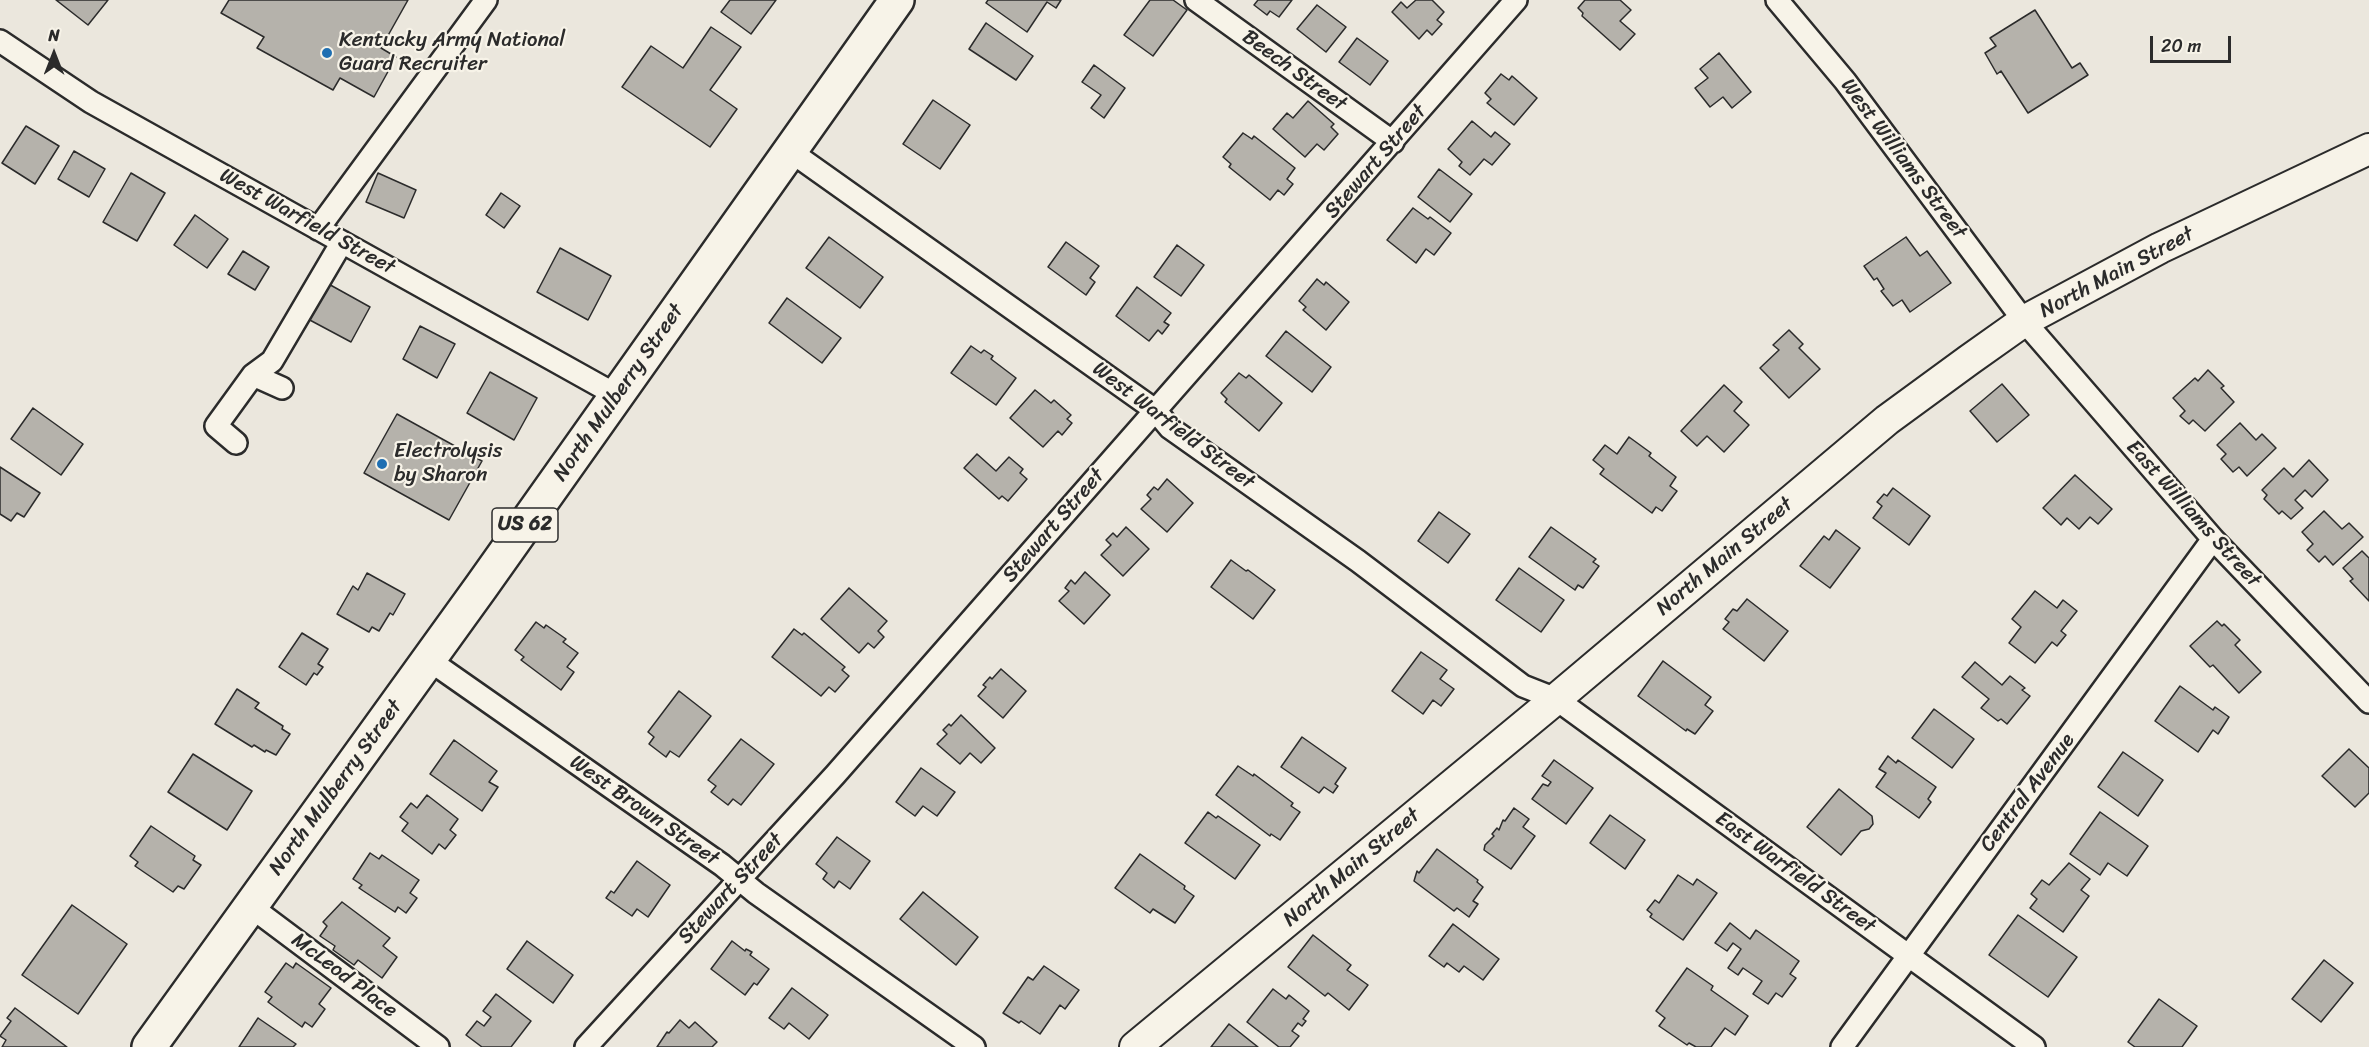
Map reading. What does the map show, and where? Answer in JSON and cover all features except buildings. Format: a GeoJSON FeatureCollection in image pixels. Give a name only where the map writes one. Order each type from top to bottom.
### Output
{"type":"FeatureCollection","features":[{"type":"Feature","properties":{"kind":"main road","name":"North Mulberry Street"},"geometry":{"type":"LineString","coordinates":[[149,1047],[618,396],[897,0]]}},
{"type":"Feature","properties":{"kind":"street"},"geometry":{"type":"LineString","coordinates":[[318,229],[486,0]]}},
{"type":"Feature","properties":{"kind":"street","name":"Beech Street"},"geometry":{"type":"LineString","coordinates":[[1196,0],[1393,142]]}},
{"type":"Feature","properties":{"kind":"street","name":"Stewart Street"},"geometry":{"type":"LineString","coordinates":[[586,1047],[835,775],[1516,0]]}},
{"type":"Feature","properties":{"kind":"street","name":"West Williams Street"},"geometry":{"type":"LineString","coordinates":[[1777,0],[1845,81],[2024,321]]}},
{"type":"Feature","properties":{"kind":"street","name":"West Warfield Street"},"geometry":{"type":"LineString","coordinates":[[0,41],[91,102],[618,396]]}},
{"type":"Feature","properties":{"kind":"street","name":"North Main Street"},"geometry":{"type":"LineString","coordinates":[[1136,1047],[1556,699],[1887,420],[2024,321],[2160,248],[2369,149]]}},
{"type":"Feature","properties":{"kind":"street","name":"West Warfield Street"},"geometry":{"type":"LineString","coordinates":[[790,151],[1155,410],[1170,428],[1358,561],[1523,686],[1556,699]]}},
{"type":"Feature","properties":{"kind":"street"},"geometry":{"type":"LineString","coordinates":[[236,443],[216,426],[253,375],[272,361],[342,242]]}},
{"type":"Feature","properties":{"kind":"street","name":"East Williams Street"},"geometry":{"type":"LineString","coordinates":[[2024,321],[2212,539],[2369,702]]}},
{"type":"Feature","properties":{"kind":"street"},"geometry":{"type":"LineString","coordinates":[[253,375],[282,388]]}},
{"type":"Feature","properties":{"kind":"street","name":"Central Avenue"},"geometry":{"type":"LineString","coordinates":[[1842,1047],[2212,539]]}},
{"type":"Feature","properties":{"kind":"street","name":"West Brown Street"},"geometry":{"type":"LineString","coordinates":[[429,660],[974,1047]]}},
{"type":"Feature","properties":{"kind":"street","name":"East Warfield Street"},"geometry":{"type":"LineString","coordinates":[[1556,699],[2034,1047]]}},
{"type":"Feature","properties":{"kind":"street","name":"McLeod Place"},"geometry":{"type":"LineString","coordinates":[[250,906],[438,1047]]}},
{"type":"Feature","properties":{"kind":"place","name":"Kentucky Army National Guard Recruiter"},"geometry":{"type":"Point","coordinates":[327,53]}},
{"type":"Feature","properties":{"kind":"place","name":"Electrolysis by Sharon"},"geometry":{"type":"Point","coordinates":[382,464]}}]}
